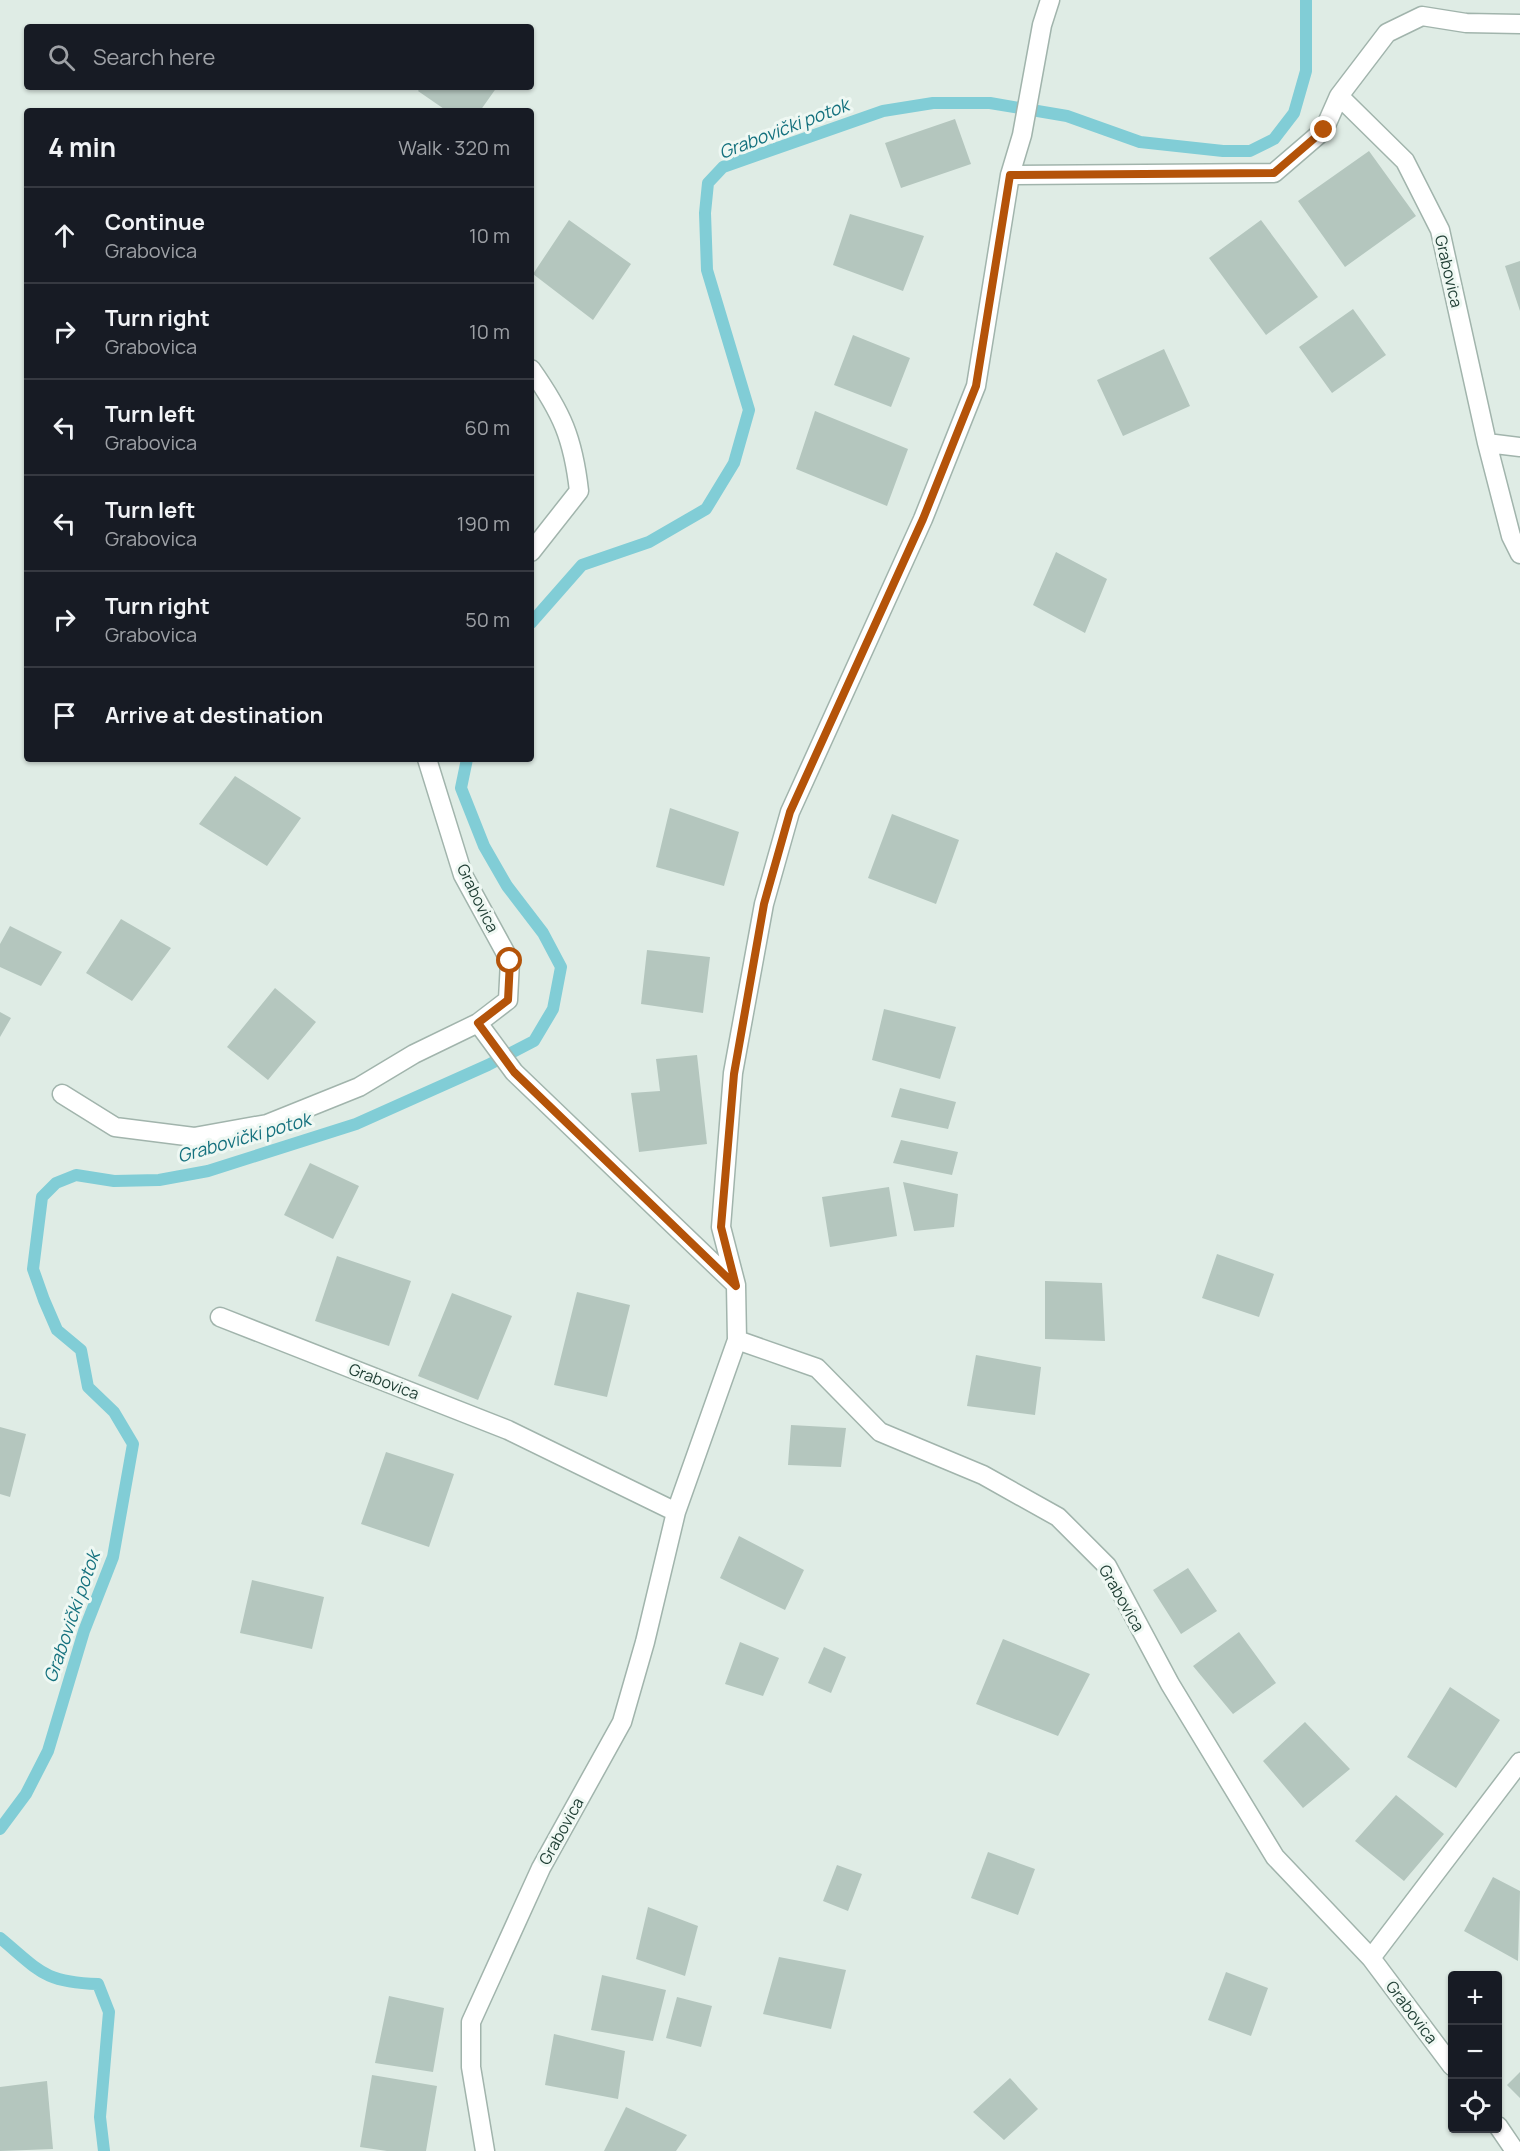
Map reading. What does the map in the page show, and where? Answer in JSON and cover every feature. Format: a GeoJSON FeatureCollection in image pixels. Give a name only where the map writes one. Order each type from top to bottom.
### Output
{"type":"FeatureCollection","features":[{"type":"Feature","properties":{"kind":"street","name":"Grabovica"},"geometry":{"type":"LineString","coordinates":[[485,2151],[471,2067],[471,2022],[541,1868],[622,1722],[645,1642],[676,1512],[737,1340],[736,1286],[721,1227],[734,1074],[764,904],[790,812],[923,519],[976,386],[1010,175],[1022,135],[1042,25],[1050,0]]}},
{"type":"Feature","properties":{"kind":"street"},"geometry":{"type":"LineString","coordinates":[[1010,175],[1274,173],[1324,130],[1339,96],[1387,33],[1422,16],[1466,23],[1520,24]]}},
{"type":"Feature","properties":{"kind":"street","name":"Grabovica"},"geometry":{"type":"LineString","coordinates":[[1339,96],[1405,161],[1440,230],[1487,443],[1511,536],[1520,554]]}},
{"type":"Feature","properties":{"kind":"street"},"geometry":{"type":"LineString","coordinates":[[534,373],[556,405],[567,432],[576,465],[579,492],[534,548]]}},
{"type":"Feature","properties":{"kind":"street"},"geometry":{"type":"LineString","coordinates":[[1487,443],[1520,447]]}},
{"type":"Feature","properties":{"kind":"street","name":"Grabovica"},"geometry":{"type":"LineString","coordinates":[[62,1094],[115,1127],[194,1137],[267,1125],[359,1087],[414,1054],[478,1023],[508,1000],[510,961],[463,875],[428,762]]}},
{"type":"Feature","properties":{"kind":"street"},"geometry":{"type":"LineString","coordinates":[[478,1023],[514,1072],[736,1286]]}},
{"type":"Feature","properties":{"kind":"street","name":"Grabovica"},"geometry":{"type":"LineString","coordinates":[[220,1317],[508,1430],[676,1512]]}},
{"type":"Feature","properties":{"kind":"street","name":"Grabovica"},"geometry":{"type":"LineString","coordinates":[[737,1340],[817,1368],[880,1431],[983,1474],[1058,1517],[1107,1566],[1170,1684],[1275,1857],[1371,1958],[1448,2061]]}},
{"type":"Feature","properties":{"kind":"street"},"geometry":{"type":"LineString","coordinates":[[1371,1958],[1520,1762]]}},
{"type":"Feature","properties":{"kind":"street"},"geometry":{"type":"LineString","coordinates":[[1502,2133],[1515,2151]]}},
{"type":"Feature","properties":{"kind":"building"},"geometry":{"type":"Polygon","coordinates":[[[495,90],[482,108],[443,108],[418,91],[495,90]]]}},
{"type":"Feature","properties":{"kind":"building"},"geometry":{"type":"Polygon","coordinates":[[[955,119],[971,164],[901,188],[885,143],[955,119]]]}},
{"type":"Feature","properties":{"kind":"building"},"geometry":{"type":"Polygon","coordinates":[[[1369,151],[1416,216],[1345,267],[1298,201],[1369,151]]]}},
{"type":"Feature","properties":{"kind":"building"},"geometry":{"type":"Polygon","coordinates":[[[850,214],[924,236],[903,291],[833,265],[850,214]]]}},
{"type":"Feature","properties":{"kind":"building"},"geometry":{"type":"Polygon","coordinates":[[[569,220],[631,264],[593,320],[534,272],[569,220]]]}},
{"type":"Feature","properties":{"kind":"building"},"geometry":{"type":"Polygon","coordinates":[[[1261,220],[1318,297],[1266,335],[1209,258],[1261,220]]]}},
{"type":"Feature","properties":{"kind":"building"},"geometry":{"type":"Polygon","coordinates":[[[1520,261],[1520,311],[1505,266],[1520,261]]]}},
{"type":"Feature","properties":{"kind":"building"},"geometry":{"type":"Polygon","coordinates":[[[1353,309],[1386,355],[1332,393],[1299,347],[1353,309]]]}},
{"type":"Feature","properties":{"kind":"building"},"geometry":{"type":"Polygon","coordinates":[[[853,335],[910,358],[891,407],[834,385],[853,335]]]}},
{"type":"Feature","properties":{"kind":"building"},"geometry":{"type":"Polygon","coordinates":[[[1164,349],[1190,406],[1123,436],[1097,380],[1164,349]]]}},
{"type":"Feature","properties":{"kind":"building"},"geometry":{"type":"Polygon","coordinates":[[[815,411],[908,449],[887,506],[796,469],[815,411]]]}},
{"type":"Feature","properties":{"kind":"building"},"geometry":{"type":"Polygon","coordinates":[[[1056,552],[1107,579],[1085,633],[1033,605],[1056,552]]]}},
{"type":"Feature","properties":{"kind":"building"},"geometry":{"type":"Polygon","coordinates":[[[235,776],[301,818],[267,866],[199,824],[235,776]]]}},
{"type":"Feature","properties":{"kind":"building"},"geometry":{"type":"Polygon","coordinates":[[[670,808],[739,832],[724,886],[656,867],[670,808]]]}},
{"type":"Feature","properties":{"kind":"building"},"geometry":{"type":"Polygon","coordinates":[[[892,814],[959,840],[936,904],[868,878],[892,814]]]}},
{"type":"Feature","properties":{"kind":"building"},"geometry":{"type":"Polygon","coordinates":[[[121,919],[171,948],[132,1001],[86,973],[121,919]]]}},
{"type":"Feature","properties":{"kind":"building"},"geometry":{"type":"Polygon","coordinates":[[[10,926],[62,952],[41,986],[0,967],[0,944],[10,926]]]}},
{"type":"Feature","properties":{"kind":"building"},"geometry":{"type":"Polygon","coordinates":[[[647,950],[710,957],[703,1013],[641,1004],[647,950]]]}},
{"type":"Feature","properties":{"kind":"building"},"geometry":{"type":"Polygon","coordinates":[[[275,988],[316,1022],[268,1080],[227,1047],[275,988]]]}},
{"type":"Feature","properties":{"kind":"building"},"geometry":{"type":"Polygon","coordinates":[[[884,1009],[956,1027],[940,1079],[872,1060],[884,1009]]]}},
{"type":"Feature","properties":{"kind":"building"},"geometry":{"type":"Polygon","coordinates":[[[0,1012],[11,1018],[0,1037],[0,1012]]]}},
{"type":"Feature","properties":{"kind":"building"},"geometry":{"type":"Polygon","coordinates":[[[697,1055],[707,1144],[639,1152],[631,1093],[660,1091],[656,1059],[697,1055]]]}},
{"type":"Feature","properties":{"kind":"building"},"geometry":{"type":"Polygon","coordinates":[[[900,1088],[956,1102],[948,1129],[891,1117],[900,1088]]]}},
{"type":"Feature","properties":{"kind":"building"},"geometry":{"type":"Polygon","coordinates":[[[901,1140],[958,1152],[952,1175],[893,1163],[901,1140]]]}},
{"type":"Feature","properties":{"kind":"building"},"geometry":{"type":"Polygon","coordinates":[[[310,1163],[359,1186],[333,1239],[284,1215],[310,1163]]]}},
{"type":"Feature","properties":{"kind":"building"},"geometry":{"type":"Polygon","coordinates":[[[903,1182],[958,1194],[954,1227],[914,1231],[903,1182]]]}},
{"type":"Feature","properties":{"kind":"building"},"geometry":{"type":"Polygon","coordinates":[[[889,1187],[897,1236],[830,1247],[822,1197],[889,1187]]]}},
{"type":"Feature","properties":{"kind":"building"},"geometry":{"type":"Polygon","coordinates":[[[1217,1254],[1274,1274],[1259,1317],[1202,1298],[1217,1254]]]}},
{"type":"Feature","properties":{"kind":"building"},"geometry":{"type":"Polygon","coordinates":[[[337,1256],[411,1281],[389,1346],[315,1321],[337,1256]]]}},
{"type":"Feature","properties":{"kind":"building"},"geometry":{"type":"Polygon","coordinates":[[[1045,1281],[1102,1283],[1105,1341],[1045,1339],[1045,1281]]]}},
{"type":"Feature","properties":{"kind":"building"},"geometry":{"type":"Polygon","coordinates":[[[577,1292],[630,1305],[607,1397],[554,1385],[577,1292]]]}},
{"type":"Feature","properties":{"kind":"building"},"geometry":{"type":"Polygon","coordinates":[[[452,1293],[512,1316],[478,1400],[418,1376],[452,1293]]]}},
{"type":"Feature","properties":{"kind":"building"},"geometry":{"type":"Polygon","coordinates":[[[976,1355],[1041,1367],[1035,1415],[967,1406],[976,1355]]]}},
{"type":"Feature","properties":{"kind":"building"},"geometry":{"type":"Polygon","coordinates":[[[791,1425],[846,1428],[841,1467],[788,1465],[791,1425]]]}},
{"type":"Feature","properties":{"kind":"building"},"geometry":{"type":"Polygon","coordinates":[[[0,1427],[26,1434],[10,1497],[0,1494],[0,1427]]]}},
{"type":"Feature","properties":{"kind":"building"},"geometry":{"type":"Polygon","coordinates":[[[386,1452],[454,1474],[429,1547],[361,1524],[386,1452]]]}},
{"type":"Feature","properties":{"kind":"building"},"geometry":{"type":"Polygon","coordinates":[[[739,1536],[804,1570],[785,1610],[720,1578],[739,1536]]]}},
{"type":"Feature","properties":{"kind":"building"},"geometry":{"type":"Polygon","coordinates":[[[1188,1568],[1217,1611],[1181,1634],[1153,1590],[1188,1568]]]}},
{"type":"Feature","properties":{"kind":"building"},"geometry":{"type":"Polygon","coordinates":[[[252,1580],[324,1597],[312,1649],[240,1633],[252,1580]]]}},
{"type":"Feature","properties":{"kind":"building"},"geometry":{"type":"Polygon","coordinates":[[[1239,1632],[1276,1683],[1233,1714],[1193,1666],[1239,1632]]]}},
{"type":"Feature","properties":{"kind":"building"},"geometry":{"type":"Polygon","coordinates":[[[1003,1639],[1090,1674],[1058,1736],[976,1704],[1003,1639]]]}},
{"type":"Feature","properties":{"kind":"building"},"geometry":{"type":"Polygon","coordinates":[[[740,1642],[779,1658],[763,1696],[725,1684],[740,1642]]]}},
{"type":"Feature","properties":{"kind":"building"},"geometry":{"type":"Polygon","coordinates":[[[824,1647],[846,1657],[831,1693],[808,1683],[824,1647]]]}},
{"type":"Feature","properties":{"kind":"building"},"geometry":{"type":"Polygon","coordinates":[[[1450,1687],[1500,1720],[1456,1788],[1407,1757],[1450,1687]]]}},
{"type":"Feature","properties":{"kind":"building"},"geometry":{"type":"Polygon","coordinates":[[[1305,1722],[1350,1769],[1303,1808],[1263,1761],[1305,1722]]]}},
{"type":"Feature","properties":{"kind":"building"},"geometry":{"type":"Polygon","coordinates":[[[1396,1795],[1444,1834],[1404,1881],[1355,1841],[1396,1795]]]}},
{"type":"Feature","properties":{"kind":"building"},"geometry":{"type":"Polygon","coordinates":[[[988,1852],[1035,1869],[1018,1915],[971,1898],[988,1852]]]}},
{"type":"Feature","properties":{"kind":"building"},"geometry":{"type":"Polygon","coordinates":[[[837,1865],[862,1874],[848,1911],[823,1901],[837,1865]]]}},
{"type":"Feature","properties":{"kind":"building"},"geometry":{"type":"Polygon","coordinates":[[[1493,1877],[1520,1891],[1518,1961],[1464,1931],[1493,1877]]]}},
{"type":"Feature","properties":{"kind":"building"},"geometry":{"type":"Polygon","coordinates":[[[648,1907],[698,1926],[685,1976],[636,1959],[648,1907]]]}},
{"type":"Feature","properties":{"kind":"building"},"geometry":{"type":"Polygon","coordinates":[[[779,1957],[846,1970],[831,2029],[763,2014],[779,1957]]]}},
{"type":"Feature","properties":{"kind":"building"},"geometry":{"type":"Polygon","coordinates":[[[1226,1972],[1268,1988],[1251,2036],[1208,2020],[1226,1972]]]}},
{"type":"Feature","properties":{"kind":"building"},"geometry":{"type":"Polygon","coordinates":[[[602,1975],[666,1990],[653,2041],[591,2030],[602,1975]]]}},
{"type":"Feature","properties":{"kind":"building"},"geometry":{"type":"Polygon","coordinates":[[[389,1996],[444,2008],[433,2072],[375,2063],[389,1996]]]}},
{"type":"Feature","properties":{"kind":"building"},"geometry":{"type":"Polygon","coordinates":[[[677,1997],[712,2006],[701,2047],[666,2038],[677,1997]]]}},
{"type":"Feature","properties":{"kind":"building"},"geometry":{"type":"Polygon","coordinates":[[[554,2034],[625,2051],[618,2099],[545,2085],[554,2034]]]}},
{"type":"Feature","properties":{"kind":"building"},"geometry":{"type":"Polygon","coordinates":[[[1520,2072],[1520,2098],[1507,2085],[1520,2072]]]}},
{"type":"Feature","properties":{"kind":"building"},"geometry":{"type":"Polygon","coordinates":[[[372,2075],[437,2086],[426,2151],[387,2151],[360,2147],[372,2075]]]}},
{"type":"Feature","properties":{"kind":"building"},"geometry":{"type":"Polygon","coordinates":[[[1010,2078],[1038,2109],[1004,2140],[973,2112],[1010,2078]]]}},
{"type":"Feature","properties":{"kind":"building"},"geometry":{"type":"Polygon","coordinates":[[[47,2081],[53,2149],[0,2151],[0,2087],[47,2081]]]}},
{"type":"Feature","properties":{"kind":"building"},"geometry":{"type":"Polygon","coordinates":[[[626,2107],[687,2135],[676,2151],[604,2151],[626,2107]]]}},
{"type":"Feature","properties":{"kind":"waterway","name":"Grabovički potok"},"geometry":{"type":"LineString","coordinates":[[534,620],[582,565],[649,542],[706,509],[734,463],[749,410],[707,270],[705,213],[708,183],[723,167],[883,111],[933,103],[990,103],[1067,116],[1140,142],[1223,151],[1250,151],[1274,139],[1294,113],[1306,71],[1306,0]]}},
{"type":"Feature","properties":{"kind":"waterway","name":"Grabovički potok"},"geometry":{"type":"LineString","coordinates":[[0,1829],[26,1794],[48,1751],[84,1631],[113,1557],[133,1444],[114,1412],[88,1387],[81,1350],[57,1330],[44,1300],[33,1269],[42,1197],[56,1183],[76,1175],[114,1181],[159,1180],[208,1171],[356,1124],[488,1065],[534,1041],[553,1009],[561,967],[543,933],[507,886],[484,846],[461,788],[466,762]]}},
{"type":"Feature","properties":{"kind":"waterway","name":"Grabovički potok"},"geometry":{"type":"LineString","coordinates":[[0,1938],[43,1973],[65,1981],[98,1984],[109,2012],[100,2117],[104,2151]]}},
{"type":"Feature","properties":{"kind":"route"},"geometry":{"type":"LineString","coordinates":[[510,961],[508,1000],[478,1023],[514,1072],[736,1286],[721,1227],[734,1074],[764,904],[790,812],[923,519],[976,386],[1010,175],[1274,173],[1324,130]]}}]}
